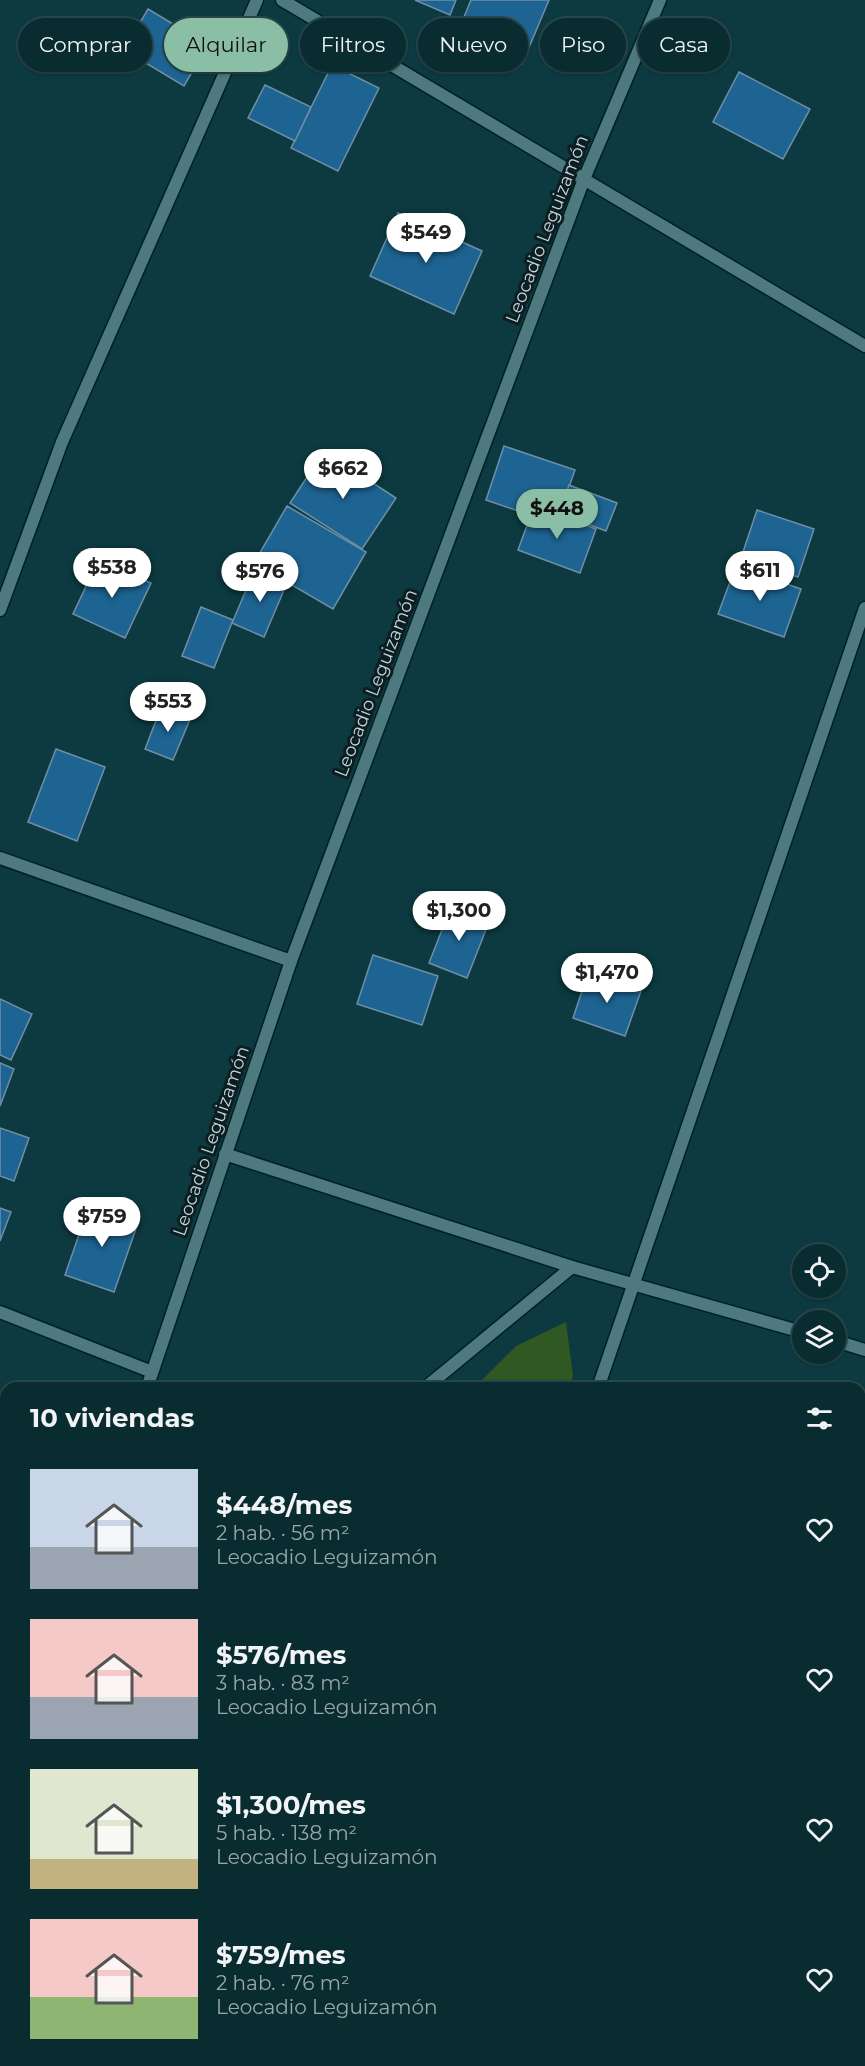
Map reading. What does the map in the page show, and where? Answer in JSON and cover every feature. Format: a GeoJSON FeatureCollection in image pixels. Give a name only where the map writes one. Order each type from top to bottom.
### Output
{"type":"FeatureCollection","features":[{"type":"Feature","properties":{"kind":"street"},"geometry":{"type":"LineString","coordinates":[[0,610],[62,442],[257,0]]}},
{"type":"Feature","properties":{"kind":"street"},"geometry":{"type":"LineString","coordinates":[[282,0],[865,346]]}},
{"type":"Feature","properties":{"kind":"street","name":"Leocadio Leguizamón"},"geometry":{"type":"LineString","coordinates":[[149,1382],[291,961],[584,179],[660,0]]}},
{"type":"Feature","properties":{"kind":"street"},"geometry":{"type":"LineString","coordinates":[[600,1382],[865,608]]}},
{"type":"Feature","properties":{"kind":"street"},"geometry":{"type":"LineString","coordinates":[[0,858],[291,961]]}},
{"type":"Feature","properties":{"kind":"street"},"geometry":{"type":"LineString","coordinates":[[225,1154],[572,1267],[792,1329]]}},
{"type":"Feature","properties":{"kind":"street"},"geometry":{"type":"LineString","coordinates":[[432,1382],[572,1267]]}},
{"type":"Feature","properties":{"kind":"street"},"geometry":{"type":"LineString","coordinates":[[0,1312],[152,1372]]}},
{"type":"Feature","properties":{"kind":"street"},"geometry":{"type":"LineString","coordinates":[[846,1344],[865,1350]]}},
{"type":"Feature","properties":{"kind":"green space"},"geometry":{"type":"Polygon","coordinates":[[[566,1322],[573,1376],[571,1382],[480,1382],[516,1346],[566,1322]]]}},
{"type":"Feature","properties":{"kind":"building"},"geometry":{"type":"Polygon","coordinates":[[[415,0],[456,0],[450,15],[415,0]]]}},
{"type":"Feature","properties":{"kind":"building"},"geometry":{"type":"Polygon","coordinates":[[[471,0],[549,0],[528,50],[528,18],[464,18],[471,0]]]}},
{"type":"Feature","properties":{"kind":"building"},"geometry":{"type":"Polygon","coordinates":[[[148,9],[164,19],[164,72],[192,72],[184,86],[152,67],[152,18],[143,18],[148,9]]]}},
{"type":"Feature","properties":{"kind":"building"},"geometry":{"type":"Polygon","coordinates":[[[329,72],[346,72],[379,88],[338,171],[291,148],[329,72]]]}},
{"type":"Feature","properties":{"kind":"building"},"geometry":{"type":"Polygon","coordinates":[[[739,72],[810,109],[783,159],[713,122],[739,72]]]}},
{"type":"Feature","properties":{"kind":"building"},"geometry":{"type":"Polygon","coordinates":[[[265,85],[311,107],[295,141],[248,118],[265,85]]]}},
{"type":"Feature","properties":{"kind":"building"},"geometry":{"type":"Polygon","coordinates":[[[398,213],[482,251],[454,314],[370,276],[398,213]]]}},
{"type":"Feature","properties":{"kind":"building"},"geometry":{"type":"Polygon","coordinates":[[[504,446],[575,470],[556,524],[486,500],[504,446]]]}},
{"type":"Feature","properties":{"kind":"building"},"geometry":{"type":"Polygon","coordinates":[[[324,451],[396,498],[362,549],[290,503],[324,451]]]}},
{"type":"Feature","properties":{"kind":"building"},"geometry":{"type":"Polygon","coordinates":[[[569,485],[617,503],[606,531],[559,513],[569,485]]]}},
{"type":"Feature","properties":{"kind":"building"},"geometry":{"type":"Polygon","coordinates":[[[287,506],[366,552],[333,609],[254,563],[287,506]]]}},
{"type":"Feature","properties":{"kind":"building"},"geometry":{"type":"Polygon","coordinates":[[[534,506],[596,529],[580,573],[518,550],[534,506]]]}},
{"type":"Feature","properties":{"kind":"building"},"geometry":{"type":"Polygon","coordinates":[[[757,510],[814,529],[798,577],[741,558],[757,510]]]}},
{"type":"Feature","properties":{"kind":"building"},"geometry":{"type":"Polygon","coordinates":[[[99,559],[151,583],[125,638],[73,614],[99,559]]]}},
{"type":"Feature","properties":{"kind":"building"},"geometry":{"type":"Polygon","coordinates":[[[736,566],[801,589],[784,637],[718,614],[736,566]]]}},
{"type":"Feature","properties":{"kind":"building"},"geometry":{"type":"Polygon","coordinates":[[[255,569],[287,583],[264,637],[232,623],[255,569]]]}},
{"type":"Feature","properties":{"kind":"building"},"geometry":{"type":"Polygon","coordinates":[[[201,607],[233,620],[214,668],[182,656],[201,607]]]}},
{"type":"Feature","properties":{"kind":"building"},"geometry":{"type":"Polygon","coordinates":[[[162,705],[191,717],[173,760],[145,749],[162,705]]]}},
{"type":"Feature","properties":{"kind":"building"},"geometry":{"type":"Polygon","coordinates":[[[56,749],[105,767],[77,841],[28,822],[56,749]]]}},
{"type":"Feature","properties":{"kind":"building"},"geometry":{"type":"Polygon","coordinates":[[[451,907],[489,922],[467,978],[429,963],[451,907]]]}},
{"type":"Feature","properties":{"kind":"building"},"geometry":{"type":"Polygon","coordinates":[[[373,955],[438,976],[422,1025],[357,1004],[373,955]]]}},
{"type":"Feature","properties":{"kind":"building"},"geometry":{"type":"Polygon","coordinates":[[[588,973],[641,991],[625,1036],[573,1018],[588,973]]]}},
{"type":"Feature","properties":{"kind":"building"},"geometry":{"type":"Polygon","coordinates":[[[0,999],[32,1014],[11,1060],[0,1055],[0,999]]]}},
{"type":"Feature","properties":{"kind":"building"},"geometry":{"type":"Polygon","coordinates":[[[0,1063],[14,1069],[0,1106],[0,1063]]]}},
{"type":"Feature","properties":{"kind":"building"},"geometry":{"type":"Polygon","coordinates":[[[0,1128],[29,1138],[14,1181],[0,1176],[0,1128]]]}},
{"type":"Feature","properties":{"kind":"building"},"geometry":{"type":"Polygon","coordinates":[[[90,1203],[139,1220],[114,1292],[65,1275],[90,1203]]]}},
{"type":"Feature","properties":{"kind":"building"},"geometry":{"type":"Polygon","coordinates":[[[0,1208],[11,1212],[0,1241],[0,1208]]]}}]}
